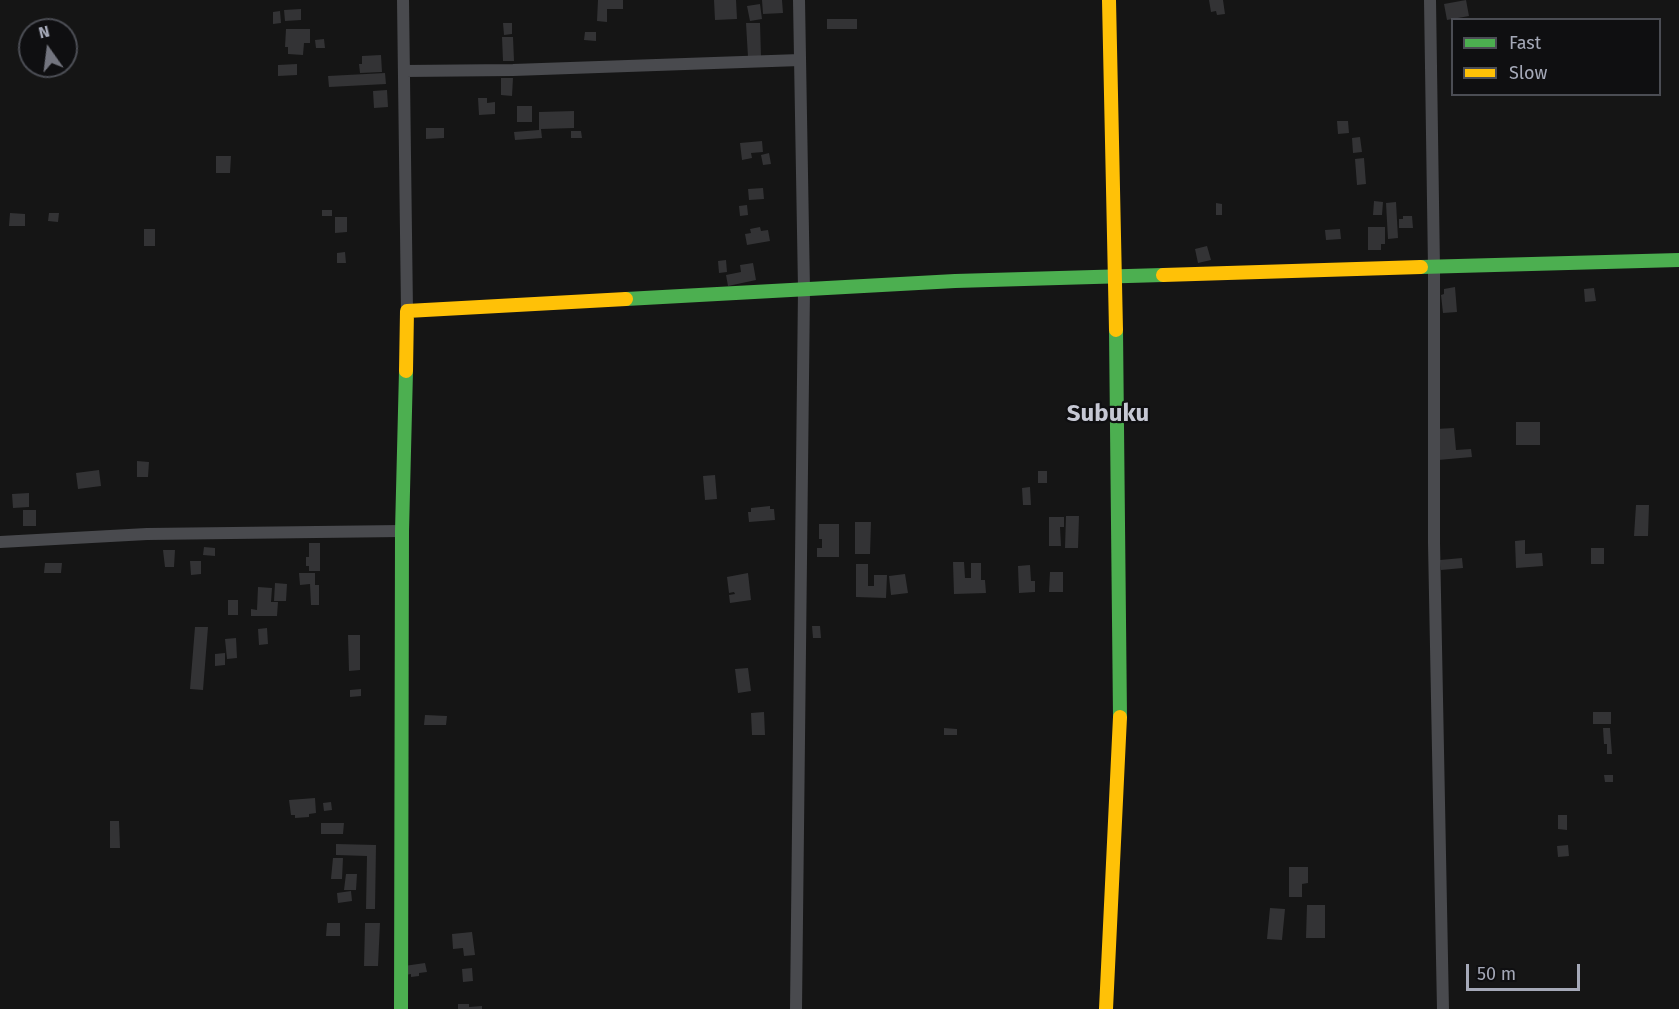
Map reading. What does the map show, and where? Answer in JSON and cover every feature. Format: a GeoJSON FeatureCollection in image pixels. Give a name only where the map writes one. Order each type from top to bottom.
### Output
{"type":"FeatureCollection","features":[{"type":"Feature","properties":{"kind":"street"},"geometry":{"type":"LineString","coordinates":[[401,1009],[402,531],[407,312],[403,0]]}},
{"type":"Feature","properties":{"kind":"street"},"geometry":{"type":"LineString","coordinates":[[796,1009],[804,290],[799,0]]}},
{"type":"Feature","properties":{"kind":"street"},"geometry":{"type":"LineString","coordinates":[[1106,1009],[1120,712],[1116,277],[1109,0]]}},
{"type":"Feature","properties":{"kind":"street"},"geometry":{"type":"LineString","coordinates":[[1430,0],[1434,268],[1434,543],[1443,1009]]}},
{"type":"Feature","properties":{"kind":"street"},"geometry":{"type":"LineString","coordinates":[[404,71],[513,70],[800,60]]}},
{"type":"Feature","properties":{"kind":"street"},"geometry":{"type":"LineString","coordinates":[[407,312],[955,281],[1679,260]]}},
{"type":"Feature","properties":{"kind":"street"},"geometry":{"type":"LineString","coordinates":[[0,542],[147,534],[402,531]]}},
{"type":"Feature","properties":{"kind":"building"},"geometry":{"type":"Polygon","coordinates":[[[598,0],[623,0],[623,9],[607,9],[607,22],[597,21],[598,0]]]}},
{"type":"Feature","properties":{"kind":"building"},"geometry":{"type":"Polygon","coordinates":[[[714,0],[736,0],[737,19],[715,20],[714,0]]]}},
{"type":"Feature","properties":{"kind":"building"},"geometry":{"type":"Polygon","coordinates":[[[762,0],[782,0],[783,13],[763,14],[762,0]]]}},
{"type":"Feature","properties":{"kind":"building"},"geometry":{"type":"Polygon","coordinates":[[[1209,0],[1223,0],[1225,14],[1217,15],[1216,11],[1211,12],[1209,0]]]}},
{"type":"Feature","properties":{"kind":"building"},"geometry":{"type":"Polygon","coordinates":[[[1466,0],[1469,16],[1447,20],[1444,4],[1466,0]]]}},
{"type":"Feature","properties":{"kind":"building"},"geometry":{"type":"Polygon","coordinates":[[[760,4],[762,19],[750,21],[747,6],[760,4]]]}},
{"type":"Feature","properties":{"kind":"building"},"geometry":{"type":"Polygon","coordinates":[[[301,9],[301,20],[285,21],[284,10],[301,9]]]}},
{"type":"Feature","properties":{"kind":"building"},"geometry":{"type":"Polygon","coordinates":[[[280,11],[281,23],[273,24],[273,12],[280,11]]]}},
{"type":"Feature","properties":{"kind":"building"},"geometry":{"type":"Polygon","coordinates":[[[827,19],[857,19],[857,29],[827,29],[827,19]]]}},
{"type":"Feature","properties":{"kind":"building"},"geometry":{"type":"Polygon","coordinates":[[[503,23],[512,23],[512,34],[504,35],[503,23]]]}},
{"type":"Feature","properties":{"kind":"building"},"geometry":{"type":"Polygon","coordinates":[[[746,23],[760,23],[761,57],[748,57],[746,23]]]}},
{"type":"Feature","properties":{"kind":"building"},"geometry":{"type":"Polygon","coordinates":[[[286,29],[310,29],[310,43],[304,43],[303,55],[288,54],[288,47],[285,47],[286,29]]]}},
{"type":"Feature","properties":{"kind":"building"},"geometry":{"type":"Polygon","coordinates":[[[585,32],[596,32],[596,41],[584,40],[585,32]]]}},
{"type":"Feature","properties":{"kind":"building"},"geometry":{"type":"Polygon","coordinates":[[[502,37],[513,37],[514,61],[503,61],[502,37]]]}},
{"type":"Feature","properties":{"kind":"building"},"geometry":{"type":"Polygon","coordinates":[[[324,39],[325,48],[316,48],[315,40],[324,39]]]}},
{"type":"Feature","properties":{"kind":"building"},"geometry":{"type":"Polygon","coordinates":[[[381,55],[382,72],[360,73],[359,64],[362,64],[362,56],[381,55]]]}},
{"type":"Feature","properties":{"kind":"building"},"geometry":{"type":"Polygon","coordinates":[[[297,64],[297,75],[278,76],[278,65],[297,64]]]}},
{"type":"Feature","properties":{"kind":"building"},"geometry":{"type":"Polygon","coordinates":[[[385,73],[386,84],[329,87],[328,76],[385,73]]]}},
{"type":"Feature","properties":{"kind":"building"},"geometry":{"type":"Polygon","coordinates":[[[501,78],[513,78],[512,96],[501,95],[501,78]]]}},
{"type":"Feature","properties":{"kind":"building"},"geometry":{"type":"Polygon","coordinates":[[[387,90],[388,107],[374,108],[373,91],[387,90]]]}},
{"type":"Feature","properties":{"kind":"building"},"geometry":{"type":"Polygon","coordinates":[[[478,98],[487,98],[487,103],[495,102],[495,114],[479,115],[478,98]]]}},
{"type":"Feature","properties":{"kind":"building"},"geometry":{"type":"Polygon","coordinates":[[[517,106],[532,106],[532,122],[517,122],[517,106]]]}},
{"type":"Feature","properties":{"kind":"building"},"geometry":{"type":"Polygon","coordinates":[[[574,111],[574,128],[541,129],[542,138],[515,140],[514,132],[539,130],[539,112],[574,111]]]}},
{"type":"Feature","properties":{"kind":"building"},"geometry":{"type":"Polygon","coordinates":[[[1337,121],[1348,121],[1349,133],[1338,134],[1337,121]]]}},
{"type":"Feature","properties":{"kind":"building"},"geometry":{"type":"Polygon","coordinates":[[[426,128],[444,128],[444,138],[426,139],[426,128]]]}},
{"type":"Feature","properties":{"kind":"building"},"geometry":{"type":"Polygon","coordinates":[[[571,131],[581,131],[582,138],[571,138],[571,131]]]}},
{"type":"Feature","properties":{"kind":"building"},"geometry":{"type":"Polygon","coordinates":[[[1360,137],[1362,152],[1353,153],[1352,138],[1360,137]]]}},
{"type":"Feature","properties":{"kind":"building"},"geometry":{"type":"Polygon","coordinates":[[[762,141],[763,152],[751,153],[752,158],[742,160],[740,143],[762,141]]]}},
{"type":"Feature","properties":{"kind":"building"},"geometry":{"type":"Polygon","coordinates":[[[769,153],[771,164],[763,165],[761,155],[769,153]]]}},
{"type":"Feature","properties":{"kind":"building"},"geometry":{"type":"Polygon","coordinates":[[[216,156],[231,156],[230,173],[216,173],[216,156]]]}},
{"type":"Feature","properties":{"kind":"building"},"geometry":{"type":"Polygon","coordinates":[[[1364,158],[1366,184],[1357,185],[1355,159],[1364,158]]]}},
{"type":"Feature","properties":{"kind":"building"},"geometry":{"type":"Polygon","coordinates":[[[763,188],[764,199],[749,200],[748,189],[763,188]]]}},
{"type":"Feature","properties":{"kind":"building"},"geometry":{"type":"Polygon","coordinates":[[[1374,201],[1383,202],[1382,215],[1373,215],[1374,201]]]}},
{"type":"Feature","properties":{"kind":"building"},"geometry":{"type":"Polygon","coordinates":[[[1396,202],[1398,238],[1388,239],[1386,203],[1396,202]]]}},
{"type":"Feature","properties":{"kind":"building"},"geometry":{"type":"Polygon","coordinates":[[[1216,203],[1222,204],[1222,215],[1216,215],[1216,203]]]}},
{"type":"Feature","properties":{"kind":"building"},"geometry":{"type":"Polygon","coordinates":[[[747,205],[748,215],[740,216],[739,206],[747,205]]]}},
{"type":"Feature","properties":{"kind":"building"},"geometry":{"type":"Polygon","coordinates":[[[322,210],[332,210],[332,216],[322,216],[322,210]]]}},
{"type":"Feature","properties":{"kind":"building"},"geometry":{"type":"Polygon","coordinates":[[[10,213],[25,214],[25,226],[9,226],[10,213]]]}},
{"type":"Feature","properties":{"kind":"building"},"geometry":{"type":"Polygon","coordinates":[[[49,213],[59,213],[58,222],[48,221],[49,213]]]}},
{"type":"Feature","properties":{"kind":"building"},"geometry":{"type":"Polygon","coordinates":[[[1403,216],[1412,216],[1413,228],[1399,228],[1399,219],[1403,219],[1403,216]]]}},
{"type":"Feature","properties":{"kind":"building"},"geometry":{"type":"Polygon","coordinates":[[[335,217],[347,217],[347,232],[335,233],[335,217]]]}},
{"type":"Feature","properties":{"kind":"building"},"geometry":{"type":"Polygon","coordinates":[[[760,227],[761,231],[768,230],[770,241],[747,245],[745,234],[751,233],[750,229],[760,227]]]}},
{"type":"Feature","properties":{"kind":"building"},"geometry":{"type":"Polygon","coordinates":[[[1368,227],[1385,227],[1385,244],[1381,244],[1381,250],[1368,250],[1368,227]]]}},
{"type":"Feature","properties":{"kind":"building"},"geometry":{"type":"Polygon","coordinates":[[[144,229],[155,229],[155,246],[144,246],[144,229]]]}},
{"type":"Feature","properties":{"kind":"building"},"geometry":{"type":"Polygon","coordinates":[[[1340,229],[1341,239],[1326,240],[1325,230],[1340,229]]]}},
{"type":"Feature","properties":{"kind":"building"},"geometry":{"type":"Polygon","coordinates":[[[1207,246],[1211,260],[1198,263],[1195,249],[1207,246]]]}},
{"type":"Feature","properties":{"kind":"building"},"geometry":{"type":"Polygon","coordinates":[[[345,252],[346,263],[337,263],[337,253],[345,252]]]}},
{"type":"Feature","properties":{"kind":"building"},"geometry":{"type":"Polygon","coordinates":[[[726,260],[727,272],[719,273],[718,261],[726,260]]]}},
{"type":"Feature","properties":{"kind":"building"},"geometry":{"type":"Polygon","coordinates":[[[753,263],[756,280],[728,286],[726,275],[741,272],[740,265],[753,263]]]}},
{"type":"Feature","properties":{"kind":"building"},"geometry":{"type":"Polygon","coordinates":[[[1455,287],[1457,312],[1443,313],[1441,295],[1444,294],[1444,289],[1455,287]]]}},
{"type":"Feature","properties":{"kind":"building"},"geometry":{"type":"Polygon","coordinates":[[[1594,288],[1596,301],[1585,302],[1584,289],[1594,288]]]}},
{"type":"Feature","properties":{"kind":"building"},"geometry":{"type":"Polygon","coordinates":[[[1516,422],[1540,422],[1540,445],[1516,445],[1516,422]]]}},
{"type":"Feature","properties":{"kind":"building"},"geometry":{"type":"Polygon","coordinates":[[[1454,428],[1456,450],[1471,449],[1472,457],[1438,460],[1436,429],[1454,428]]]}},
{"type":"Feature","properties":{"kind":"building"},"geometry":{"type":"Polygon","coordinates":[[[137,461],[149,462],[148,477],[137,477],[137,461]]]}},
{"type":"Feature","properties":{"kind":"building"},"geometry":{"type":"Polygon","coordinates":[[[99,470],[101,486],[78,489],[76,473],[99,470]]]}},
{"type":"Feature","properties":{"kind":"building"},"geometry":{"type":"Polygon","coordinates":[[[1038,471],[1047,471],[1047,483],[1038,483],[1038,471]]]}},
{"type":"Feature","properties":{"kind":"building"},"geometry":{"type":"Polygon","coordinates":[[[715,475],[717,499],[705,500],[703,476],[715,475]]]}},
{"type":"Feature","properties":{"kind":"building"},"geometry":{"type":"Polygon","coordinates":[[[1030,487],[1031,505],[1023,505],[1022,488],[1030,487]]]}},
{"type":"Feature","properties":{"kind":"building"},"geometry":{"type":"Polygon","coordinates":[[[29,493],[29,507],[13,508],[12,494],[29,493]]]}},
{"type":"Feature","properties":{"kind":"building"},"geometry":{"type":"Polygon","coordinates":[[[1636,505],[1649,505],[1648,536],[1634,536],[1636,505]]]}},
{"type":"Feature","properties":{"kind":"building"},"geometry":{"type":"Polygon","coordinates":[[[770,506],[770,509],[774,509],[775,520],[749,522],[748,512],[751,512],[751,508],[770,506]]]}},
{"type":"Feature","properties":{"kind":"building"},"geometry":{"type":"Polygon","coordinates":[[[23,510],[36,510],[36,526],[23,526],[23,510]]]}},
{"type":"Feature","properties":{"kind":"building"},"geometry":{"type":"Polygon","coordinates":[[[1066,516],[1079,516],[1078,548],[1065,548],[1066,516]]]}},
{"type":"Feature","properties":{"kind":"building"},"geometry":{"type":"Polygon","coordinates":[[[1049,517],[1064,517],[1064,527],[1060,527],[1061,546],[1049,546],[1049,517]]]}},
{"type":"Feature","properties":{"kind":"building"},"geometry":{"type":"Polygon","coordinates":[[[855,522],[871,522],[870,554],[855,554],[855,522]]]}},
{"type":"Feature","properties":{"kind":"building"},"geometry":{"type":"Polygon","coordinates":[[[819,524],[839,524],[839,557],[817,557],[817,548],[822,548],[822,539],[819,539],[819,524]]]}},
{"type":"Feature","properties":{"kind":"building"},"geometry":{"type":"Polygon","coordinates":[[[1525,540],[1525,554],[1542,553],[1543,566],[1516,568],[1515,541],[1525,540]]]}},
{"type":"Feature","properties":{"kind":"building"},"geometry":{"type":"Polygon","coordinates":[[[309,543],[320,543],[320,571],[309,571],[309,566],[306,566],[306,557],[309,557],[309,543]]]}},
{"type":"Feature","properties":{"kind":"building"},"geometry":{"type":"Polygon","coordinates":[[[204,547],[215,548],[215,556],[203,555],[204,547]]]}},
{"type":"Feature","properties":{"kind":"building"},"geometry":{"type":"Polygon","coordinates":[[[1591,548],[1604,548],[1604,564],[1591,564],[1591,548]]]}},
{"type":"Feature","properties":{"kind":"building"},"geometry":{"type":"Polygon","coordinates":[[[163,550],[175,550],[174,567],[165,567],[163,550]]]}},
{"type":"Feature","properties":{"kind":"building"},"geometry":{"type":"Polygon","coordinates":[[[1462,558],[1463,568],[1441,570],[1440,560],[1462,558]]]}},
{"type":"Feature","properties":{"kind":"building"},"geometry":{"type":"Polygon","coordinates":[[[190,561],[201,561],[201,574],[191,575],[190,561]]]}},
{"type":"Feature","properties":{"kind":"building"},"geometry":{"type":"Polygon","coordinates":[[[953,562],[964,562],[965,578],[971,578],[971,563],[981,563],[981,580],[985,580],[986,593],[954,594],[953,562]]]}},
{"type":"Feature","properties":{"kind":"building"},"geometry":{"type":"Polygon","coordinates":[[[45,563],[62,563],[61,573],[44,573],[45,563]]]}},
{"type":"Feature","properties":{"kind":"building"},"geometry":{"type":"Polygon","coordinates":[[[856,564],[868,564],[868,586],[874,586],[874,575],[887,575],[886,598],[856,597],[856,564]]]}},
{"type":"Feature","properties":{"kind":"building"},"geometry":{"type":"Polygon","coordinates":[[[1030,565],[1031,581],[1035,581],[1035,592],[1019,593],[1018,566],[1030,565]]]}},
{"type":"Feature","properties":{"kind":"building"},"geometry":{"type":"Polygon","coordinates":[[[1050,572],[1063,572],[1063,592],[1049,592],[1050,572]]]}},
{"type":"Feature","properties":{"kind":"building"},"geometry":{"type":"Polygon","coordinates":[[[299,573],[315,573],[315,585],[319,585],[319,605],[311,605],[310,584],[300,585],[299,573]]]}},
{"type":"Feature","properties":{"kind":"building"},"geometry":{"type":"Polygon","coordinates":[[[748,573],[751,600],[730,603],[729,595],[735,594],[734,592],[729,593],[727,577],[748,573]]]}},
{"type":"Feature","properties":{"kind":"building"},"geometry":{"type":"Polygon","coordinates":[[[905,574],[908,593],[891,595],[889,576],[905,574]]]}},
{"type":"Feature","properties":{"kind":"building"},"geometry":{"type":"Polygon","coordinates":[[[275,583],[287,584],[286,601],[274,601],[275,583]]]}},
{"type":"Feature","properties":{"kind":"building"},"geometry":{"type":"Polygon","coordinates":[[[258,587],[272,588],[271,602],[278,602],[277,616],[251,616],[251,609],[257,610],[258,587]]]}},
{"type":"Feature","properties":{"kind":"building"},"geometry":{"type":"Polygon","coordinates":[[[228,600],[238,600],[238,615],[228,615],[228,600]]]}},
{"type":"Feature","properties":{"kind":"building"},"geometry":{"type":"Polygon","coordinates":[[[812,626],[820,626],[821,638],[813,638],[812,626]]]}},
{"type":"Feature","properties":{"kind":"building"},"geometry":{"type":"Polygon","coordinates":[[[195,627],[208,627],[203,690],[190,689],[195,627]]]}},
{"type":"Feature","properties":{"kind":"building"},"geometry":{"type":"Polygon","coordinates":[[[267,628],[268,644],[259,645],[258,629],[267,628]]]}},
{"type":"Feature","properties":{"kind":"building"},"geometry":{"type":"Polygon","coordinates":[[[348,635],[360,635],[360,670],[349,671],[348,635]]]}},
{"type":"Feature","properties":{"kind":"building"},"geometry":{"type":"Polygon","coordinates":[[[236,638],[237,658],[227,659],[225,639],[236,638]]]}},
{"type":"Feature","properties":{"kind":"building"},"geometry":{"type":"Polygon","coordinates":[[[225,653],[225,665],[215,666],[215,654],[225,653]]]}},
{"type":"Feature","properties":{"kind":"building"},"geometry":{"type":"Polygon","coordinates":[[[748,668],[751,691],[738,693],[735,669],[748,668]]]}},
{"type":"Feature","properties":{"kind":"building"},"geometry":{"type":"Polygon","coordinates":[[[361,689],[361,696],[350,697],[350,690],[361,689]]]}},
{"type":"Feature","properties":{"kind":"building"},"geometry":{"type":"Polygon","coordinates":[[[764,712],[765,735],[752,735],[751,713],[764,712]]]}},
{"type":"Feature","properties":{"kind":"building"},"geometry":{"type":"Polygon","coordinates":[[[1593,712],[1611,712],[1611,724],[1593,724],[1593,712]]]}},
{"type":"Feature","properties":{"kind":"building"},"geometry":{"type":"Polygon","coordinates":[[[425,715],[447,716],[446,725],[424,725],[425,715]]]}},
{"type":"Feature","properties":{"kind":"building"},"geometry":{"type":"Polygon","coordinates":[[[944,728],[957,729],[957,735],[944,735],[944,728]]]}},
{"type":"Feature","properties":{"kind":"building"},"geometry":{"type":"Polygon","coordinates":[[[1603,728],[1610,728],[1612,754],[1607,754],[1603,728]]]}},
{"type":"Feature","properties":{"kind":"building"},"geometry":{"type":"Polygon","coordinates":[[[1604,775],[1613,775],[1613,782],[1605,782],[1604,775]]]}},
{"type":"Feature","properties":{"kind":"building"},"geometry":{"type":"Polygon","coordinates":[[[315,798],[316,813],[309,814],[309,817],[295,818],[295,815],[291,815],[289,800],[315,798]]]}},
{"type":"Feature","properties":{"kind":"building"},"geometry":{"type":"Polygon","coordinates":[[[331,802],[332,810],[324,811],[323,803],[331,802]]]}},
{"type":"Feature","properties":{"kind":"building"},"geometry":{"type":"Polygon","coordinates":[[[1558,815],[1567,815],[1567,830],[1558,829],[1558,815]]]}},
{"type":"Feature","properties":{"kind":"building"},"geometry":{"type":"Polygon","coordinates":[[[110,821],[119,821],[120,848],[110,848],[110,821]]]}},
{"type":"Feature","properties":{"kind":"building"},"geometry":{"type":"Polygon","coordinates":[[[321,823],[344,823],[343,834],[321,834],[321,823]]]}},
{"type":"Feature","properties":{"kind":"building"},"geometry":{"type":"Polygon","coordinates":[[[336,844],[376,845],[375,909],[366,909],[367,856],[336,855],[336,844]]]}},
{"type":"Feature","properties":{"kind":"building"},"geometry":{"type":"Polygon","coordinates":[[[1568,845],[1569,856],[1558,857],[1557,846],[1568,845]]]}},
{"type":"Feature","properties":{"kind":"building"},"geometry":{"type":"Polygon","coordinates":[[[333,858],[343,858],[342,879],[331,879],[333,858]]]}},
{"type":"Feature","properties":{"kind":"building"},"geometry":{"type":"Polygon","coordinates":[[[1289,867],[1308,867],[1308,883],[1302,884],[1302,897],[1289,897],[1289,867]]]}},
{"type":"Feature","properties":{"kind":"building"},"geometry":{"type":"Polygon","coordinates":[[[346,874],[357,874],[356,890],[344,890],[346,874]]]}},
{"type":"Feature","properties":{"kind":"building"},"geometry":{"type":"Polygon","coordinates":[[[351,891],[352,901],[338,903],[337,893],[351,891]]]}},
{"type":"Feature","properties":{"kind":"building"},"geometry":{"type":"Polygon","coordinates":[[[1307,905],[1325,905],[1325,938],[1306,938],[1307,905]]]}},
{"type":"Feature","properties":{"kind":"building"},"geometry":{"type":"Polygon","coordinates":[[[1270,908],[1285,909],[1282,940],[1267,939],[1270,908]]]}},
{"type":"Feature","properties":{"kind":"building"},"geometry":{"type":"Polygon","coordinates":[[[327,923],[340,923],[340,936],[326,936],[327,923]]]}},
{"type":"Feature","properties":{"kind":"building"},"geometry":{"type":"Polygon","coordinates":[[[365,923],[380,923],[378,966],[364,966],[365,923]]]}},
{"type":"Feature","properties":{"kind":"building"},"geometry":{"type":"Polygon","coordinates":[[[472,932],[475,955],[464,956],[463,948],[453,949],[452,934],[472,932]]]}},
{"type":"Feature","properties":{"kind":"building"},"geometry":{"type":"Polygon","coordinates":[[[425,963],[427,972],[419,973],[419,976],[405,975],[404,966],[425,963]]]}},
{"type":"Feature","properties":{"kind":"building"},"geometry":{"type":"Polygon","coordinates":[[[472,968],[473,981],[463,982],[462,969],[472,968]]]}},
{"type":"Feature","properties":{"kind":"building"},"geometry":{"type":"Polygon","coordinates":[[[458,1004],[469,1004],[469,1007],[482,1006],[482,1009],[458,1009],[458,1004]]]}},
{"type":"Feature","properties":{"kind":"traffic: fast"},"geometry":{"type":"LineString","coordinates":[[1421,267],[1679,260]]}},
{"type":"Feature","properties":{"kind":"traffic: fast"},"geometry":{"type":"LineString","coordinates":[[626,299],[955,281],[1163,275]]}},
{"type":"Feature","properties":{"kind":"traffic: fast"},"geometry":{"type":"LineString","coordinates":[[1116,330],[1120,717]]}},
{"type":"Feature","properties":{"kind":"traffic: fast"},"geometry":{"type":"LineString","coordinates":[[401,1009],[402,531],[406,371]]}},
{"type":"Feature","properties":{"kind":"traffic: slow"},"geometry":{"type":"LineString","coordinates":[[1109,0],[1116,330]]}},
{"type":"Feature","properties":{"kind":"traffic: slow"},"geometry":{"type":"LineString","coordinates":[[1163,275],[1421,267]]}},
{"type":"Feature","properties":{"kind":"traffic: slow"},"geometry":{"type":"LineString","coordinates":[[406,371],[407,311],[626,299]]}},
{"type":"Feature","properties":{"kind":"traffic: slow"},"geometry":{"type":"LineString","coordinates":[[1106,1009],[1120,717]]}},
{"type":"Feature","properties":{"kind":"district","name":"Subuku"},"geometry":{"type":"Point","coordinates":[1108,414]}}]}
